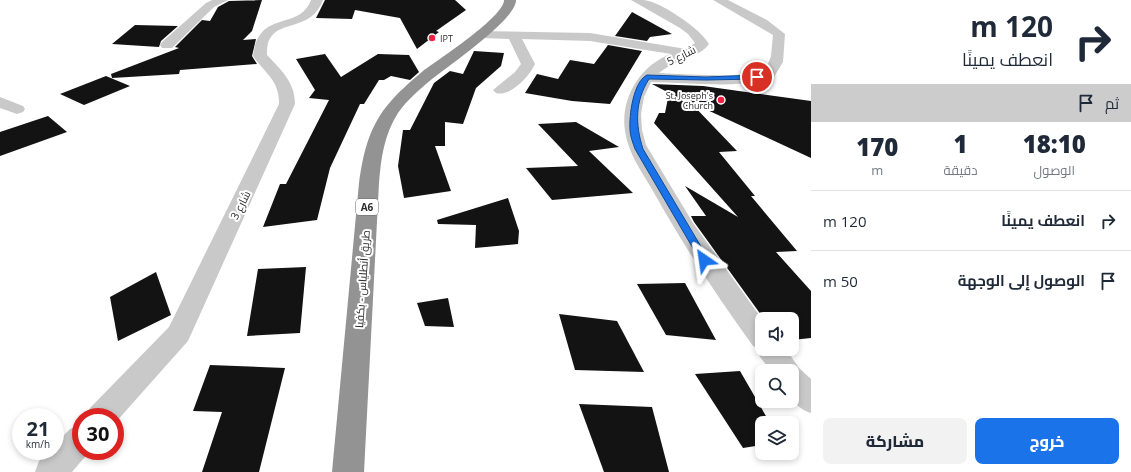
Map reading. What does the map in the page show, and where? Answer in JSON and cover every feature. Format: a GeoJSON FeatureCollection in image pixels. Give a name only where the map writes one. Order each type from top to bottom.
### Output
{"type":"FeatureCollection","features":[{"type":"Feature","properties":{"kind":"highway","name":"طريق أنطلياس - بكفيا"},"geometry":{"type":"LineString","coordinates":[[348,472],[368,183],[376,141],[388,115],[404,94],[481,34],[504,13],[510,3],[510,0]]}},
{"type":"Feature","properties":{"kind":"street"},"geometry":{"type":"LineString","coordinates":[[167,45],[210,5],[222,0]]}},
{"type":"Feature","properties":{"kind":"street","name":"شارع 3"},"geometry":{"type":"LineString","coordinates":[[110,408],[180,334],[287,104],[287,88],[284,82],[260,56],[264,35],[269,31],[309,14],[316,5],[317,0]]}},
{"type":"Feature","properties":{"kind":"street","name":"شارع 5"},"geometry":{"type":"LineString","coordinates":[[637,0],[671,18],[696,34],[701,39],[702,44],[696,50],[688,54],[666,61],[647,77],[641,86],[635,102],[633,118],[634,131],[639,149],[704,260],[755,329]]}},
{"type":"Feature","properties":{"kind":"street"},"geometry":{"type":"LineString","coordinates":[[647,77],[742,78],[768,75],[774,70],[779,34],[763,23],[719,0]]}},
{"type":"Feature","properties":{"kind":"street"},"geometry":{"type":"LineString","coordinates":[[481,34],[607,39],[688,54]]}},
{"type":"Feature","properties":{"kind":"street"},"geometry":{"type":"LineString","coordinates":[[501,90],[510,81],[524,73],[528,64],[514,35]]}},
{"type":"Feature","properties":{"kind":"street"},"geometry":{"type":"LineString","coordinates":[[0,102],[17,109]]}},
{"type":"Feature","properties":{"kind":"street"},"geometry":{"type":"LineString","coordinates":[[776,356],[782,364]]}},
{"type":"Feature","properties":{"kind":"street"},"geometry":{"type":"LineString","coordinates":[[799,385],[811,400]]}},
{"type":"Feature","properties":{"kind":"street"},"geometry":{"type":"LineString","coordinates":[[50,472],[72,449]]}},
{"type":"Feature","properties":{"kind":"building"},"geometry":{"type":"Polygon","coordinates":[[[262,0],[252,31],[243,40],[256,39],[252,56],[257,64],[180,70],[179,74],[112,78],[111,74],[179,48],[175,47],[202,20],[210,21],[218,7],[229,1],[262,0]]]}},
{"type":"Feature","properties":{"kind":"building"},"geometry":{"type":"Polygon","coordinates":[[[325,0],[455,0],[466,10],[436,31],[439,32],[417,49],[400,18],[355,10],[352,19],[316,18],[325,0]]]}},
{"type":"Feature","properties":{"kind":"building"},"geometry":{"type":"Polygon","coordinates":[[[632,12],[672,34],[650,37],[647,41],[615,36],[632,12]]]}},
{"type":"Feature","properties":{"kind":"building"},"geometry":{"type":"Polygon","coordinates":[[[135,25],[178,26],[161,41],[159,47],[112,44],[135,25]]]}},
{"type":"Feature","properties":{"kind":"building"},"geometry":{"type":"Polygon","coordinates":[[[608,45],[642,51],[610,104],[572,101],[525,93],[537,74],[558,79],[570,60],[594,64],[608,45]]]}},
{"type":"Feature","properties":{"kind":"building"},"geometry":{"type":"Polygon","coordinates":[[[474,51],[504,53],[501,66],[476,88],[463,124],[445,122],[445,146],[435,146],[451,191],[404,198],[398,166],[403,130],[410,130],[434,83],[450,71],[463,74],[474,51]]]}},
{"type":"Feature","properties":{"kind":"building"},"geometry":{"type":"Polygon","coordinates":[[[325,54],[341,77],[378,54],[409,55],[419,72],[410,80],[391,76],[384,80],[379,80],[364,104],[360,104],[330,168],[317,220],[263,227],[280,184],[286,184],[329,100],[309,98],[315,90],[296,59],[325,54]]]}},
{"type":"Feature","properties":{"kind":"building"},"geometry":{"type":"Polygon","coordinates":[[[106,76],[130,86],[84,105],[60,94],[106,76]]]}},
{"type":"Feature","properties":{"kind":"building"},"geometry":{"type":"Polygon","coordinates":[[[652,84],[703,86],[811,101],[811,158],[690,102],[737,151],[719,152],[755,196],[751,196],[797,251],[776,252],[811,291],[811,338],[799,339],[799,312],[759,312],[694,222],[691,216],[706,216],[685,186],[738,217],[654,123],[659,113],[665,113],[669,93],[652,84]]]}},
{"type":"Feature","properties":{"kind":"building"},"geometry":{"type":"Polygon","coordinates":[[[48,116],[67,132],[0,156],[0,132],[48,116]]]}},
{"type":"Feature","properties":{"kind":"building"},"geometry":{"type":"Polygon","coordinates":[[[576,122],[619,147],[589,151],[633,193],[552,200],[526,168],[578,166],[538,124],[576,122]]]}},
{"type":"Feature","properties":{"kind":"building"},"geometry":{"type":"Polygon","coordinates":[[[508,198],[519,231],[518,244],[475,248],[476,225],[438,224],[437,220],[508,198]]]}},
{"type":"Feature","properties":{"kind":"building"},"geometry":{"type":"Polygon","coordinates":[[[306,267],[300,333],[247,336],[258,269],[306,267]]]}},
{"type":"Feature","properties":{"kind":"building"},"geometry":{"type":"Polygon","coordinates":[[[156,272],[171,315],[118,341],[110,297],[156,272]]]}},
{"type":"Feature","properties":{"kind":"building"},"geometry":{"type":"Polygon","coordinates":[[[685,283],[716,340],[666,335],[637,284],[685,283]]]}},
{"type":"Feature","properties":{"kind":"building"},"geometry":{"type":"Polygon","coordinates":[[[448,298],[454,327],[425,326],[417,303],[448,298]]]}},
{"type":"Feature","properties":{"kind":"building"},"geometry":{"type":"Polygon","coordinates":[[[559,314],[617,321],[644,372],[575,370],[559,314]]]}},
{"type":"Feature","properties":{"kind":"building"},"geometry":{"type":"Polygon","coordinates":[[[210,365],[285,368],[259,472],[202,472],[222,412],[193,411],[210,365]]]}},
{"type":"Feature","properties":{"kind":"building"},"geometry":{"type":"Polygon","coordinates":[[[740,371],[755,397],[755,408],[761,408],[766,416],[755,416],[755,446],[743,448],[695,374],[740,371]]]}},
{"type":"Feature","properties":{"kind":"building"},"geometry":{"type":"Polygon","coordinates":[[[579,404],[652,407],[669,472],[604,472],[579,404]]]}},
{"type":"Feature","properties":{"kind":"place","name":"IPT"},"geometry":{"type":"Point","coordinates":[432,38]}},
{"type":"Feature","properties":{"kind":"place","name":"St. Joseph's Church"},"geometry":{"type":"Point","coordinates":[721,100]}},
{"type":"Feature","properties":{"kind":"route"},"geometry":{"type":"LineString","coordinates":[[704,260],[676,215],[639,149],[634,131],[633,118],[635,102],[641,86],[647,77],[757,77]]}}]}
